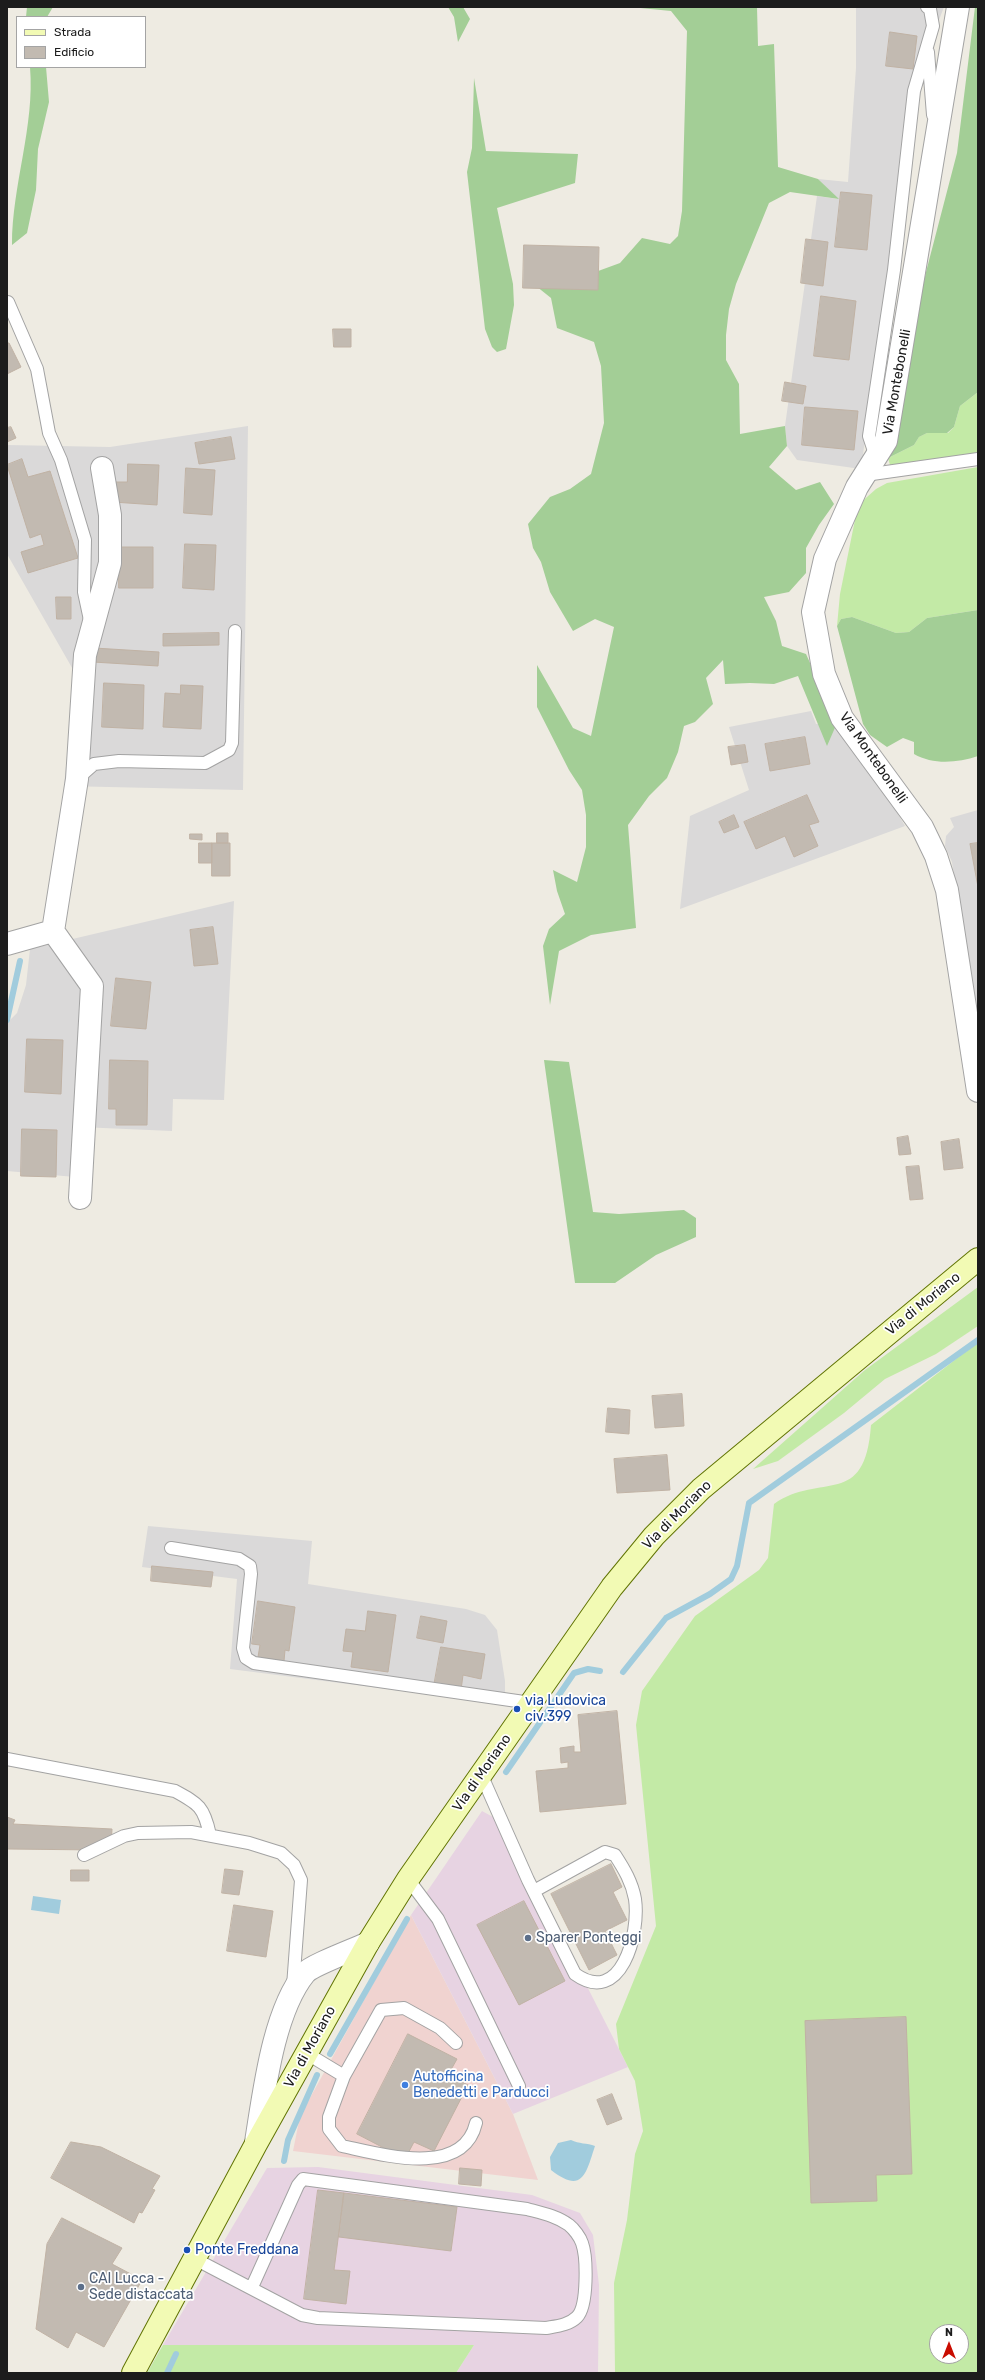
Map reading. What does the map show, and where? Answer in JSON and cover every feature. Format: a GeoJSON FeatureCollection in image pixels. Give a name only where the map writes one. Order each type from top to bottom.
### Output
{"type":"FeatureCollection","features":[{"type":"Feature","properties":{"kind":"main road","name":"Via di Moriano"},"geometry":{"type":"LineString","coordinates":[[132,2373],[306,2053],[368,1944],[408,1879],[612,1587],[677,1512],[701,1489],[836,1375],[978,1259]]}},
{"type":"Feature","properties":{"kind":"street","name":"Via Montebonelli"},"geometry":{"type":"LineString","coordinates":[[958,7],[936,148],[886,440],[857,487],[825,559],[813,612],[824,674],[842,718],[922,827],[936,856],[947,890],[978,1091]]}},
{"type":"Feature","properties":{"kind":"street"},"geometry":{"type":"LineString","coordinates":[[80,1198],[92,986],[53,931],[77,779],[85,655],[110,563],[110,515],[102,468]]}},
{"type":"Feature","properties":{"kind":"street"},"geometry":{"type":"LineString","coordinates":[[7,944],[53,931]]}},
{"type":"Feature","properties":{"kind":"street"},"geometry":{"type":"LineString","coordinates":[[256,2144],[269,2067],[286,2006],[306,1972],[368,1944]]}},
{"type":"Feature","properties":{"kind":"lane"},"geometry":{"type":"LineString","coordinates":[[927,7],[930,9],[933,26],[914,91],[894,270],[869,436],[870,466],[978,459]]}},
{"type":"Feature","properties":{"kind":"lane"},"geometry":{"type":"LineString","coordinates":[[927,44],[936,148]]}},
{"type":"Feature","properties":{"kind":"lane"},"geometry":{"type":"LineString","coordinates":[[8,302],[37,369],[49,433],[61,460],[85,540],[84,592],[92,627]]}},
{"type":"Feature","properties":{"kind":"lane"},"geometry":{"type":"LineString","coordinates":[[77,779],[94,764],[119,761],[205,763],[229,750],[232,743],[235,631]]}},
{"type":"Feature","properties":{"kind":"lane"},"geometry":{"type":"LineString","coordinates":[[171,1548],[239,1559],[250,1566],[251,1574],[242,1648],[246,1658],[254,1663],[531,1703]]}},
{"type":"Feature","properties":{"kind":"lane"},"geometry":{"type":"LineString","coordinates":[[7,1759],[175,1791],[195,1802],[206,1816],[210,1835]]}},
{"type":"Feature","properties":{"kind":"lane"},"geometry":{"type":"LineString","coordinates":[[481,1774],[534,1891],[575,1974],[586,1982],[601,1983],[612,1978],[622,1969],[634,1929],[635,1900],[628,1876],[615,1855],[605,1852],[534,1891]]}},
{"type":"Feature","properties":{"kind":"lane"},"geometry":{"type":"LineString","coordinates":[[84,1855],[124,1836],[138,1832],[191,1832],[249,1843],[281,1853],[294,1865],[301,1880],[292,1997]]}},
{"type":"Feature","properties":{"kind":"lane"},"geometry":{"type":"LineString","coordinates":[[408,1879],[438,1919],[519,2086]]}},
{"type":"Feature","properties":{"kind":"lane"},"geometry":{"type":"LineString","coordinates":[[456,2043],[440,2028],[404,2008],[381,2010],[344,2076],[329,2117],[329,2129],[342,2146],[405,2160],[445,2156],[467,2142],[476,2123]]}},
{"type":"Feature","properties":{"kind":"lane"},"geometry":{"type":"LineString","coordinates":[[306,2053],[344,2076]]}},
{"type":"Feature","properties":{"kind":"lane"},"geometry":{"type":"LineString","coordinates":[[195,2259],[252,2287],[302,2315],[318,2318],[546,2328],[564,2325],[578,2317],[585,2304],[585,2254],[582,2241],[570,2226],[556,2217],[527,2209],[302,2179],[298,2184],[252,2287]]}},
{"type":"Feature","properties":{"kind":"shaded area"},"geometry":{"type":"Polygon","coordinates":[[[856,7],[944,7],[913,87],[861,469],[797,460],[787,446],[785,426],[817,196],[838,199],[818,179],[848,182],[856,68],[856,7]]]}},
{"type":"Feature","properties":{"kind":"shaded area"},"geometry":{"type":"Polygon","coordinates":[[[248,426],[243,790],[64,786],[75,673],[7,554],[7,445],[110,447],[248,426]]]}},
{"type":"Feature","properties":{"kind":"shaded area"},"geometry":{"type":"Polygon","coordinates":[[[811,711],[816,724],[837,723],[872,770],[905,826],[680,909],[690,816],[749,790],[729,727],[811,711]]]}},
{"type":"Feature","properties":{"kind":"shaded area"},"geometry":{"type":"Polygon","coordinates":[[[978,810],[978,1047],[952,862],[945,846],[946,836],[954,827],[950,818],[978,810]]]}},
{"type":"Feature","properties":{"kind":"shaded area"},"geometry":{"type":"Polygon","coordinates":[[[234,901],[224,1100],[173,1099],[172,1131],[80,1127],[75,1177],[7,1171],[7,1023],[17,1013],[26,985],[30,949],[234,901]]]}},
{"type":"Feature","properties":{"kind":"shaded area"},"geometry":{"type":"Polygon","coordinates":[[[148,1526],[312,1541],[308,1584],[466,1609],[485,1615],[497,1630],[505,1681],[505,1704],[230,1669],[237,1579],[142,1567],[148,1526]]]}},
{"type":"Feature","properties":{"kind":"shaded area"},"geometry":{"type":"Polygon","coordinates":[[[482,1811],[504,1823],[628,2067],[513,2114],[411,1915],[482,1811]]]}},
{"type":"Feature","properties":{"kind":"shaded area"},"geometry":{"type":"Polygon","coordinates":[[[411,1915],[513,2114],[538,2180],[293,2151],[300,2116],[411,1915]]]}},
{"type":"Feature","properties":{"kind":"shaded area"},"geometry":{"type":"Polygon","coordinates":[[[318,2167],[532,2195],[580,2213],[593,2235],[599,2285],[598,2373],[456,2373],[474,2345],[163,2345],[267,2168],[318,2167]]]}},
{"type":"Feature","properties":{"kind":"green space"},"geometry":{"type":"Polygon","coordinates":[[[27,7],[53,7],[48,16],[26,16],[27,7]]]}},
{"type":"Feature","properties":{"kind":"green space"},"geometry":{"type":"Polygon","coordinates":[[[448,7],[463,7],[470,19],[458,42],[454,17],[448,7]]]}},
{"type":"Feature","properties":{"kind":"green space"},"geometry":{"type":"Polygon","coordinates":[[[630,7],[757,7],[758,46],[774,44],[778,167],[818,179],[839,199],[790,192],[769,203],[736,284],[729,309],[726,335],[726,360],[739,384],[740,434],[785,426],[787,446],[769,467],[796,490],[820,482],[834,504],[819,525],[806,548],[806,573],[789,592],[764,597],[776,621],[782,646],[806,654],[837,723],[827,746],[798,676],[774,684],[725,684],[723,660],[706,678],[713,704],[695,722],[684,726],[678,752],[667,778],[649,796],[628,825],[636,928],[591,935],[559,951],[550,1005],[543,946],[549,929],[565,914],[557,891],[553,870],[577,882],[586,847],[586,815],[582,790],[569,770],[537,707],[537,665],[573,728],[591,736],[614,627],[595,619],[573,631],[550,592],[541,562],[533,548],[528,524],[550,497],[570,489],[591,474],[604,423],[601,366],[594,342],[557,328],[551,298],[531,282],[590,274],[620,263],[642,238],[670,244],[678,236],[682,211],[687,31],[671,11],[630,7]]]}},
{"type":"Feature","properties":{"kind":"green space"},"geometry":{"type":"Polygon","coordinates":[[[975,7],[978,7],[978,392],[960,406],[954,427],[947,433],[927,433],[919,437],[914,445],[888,458],[926,272],[957,153],[975,7]]]}},
{"type":"Feature","properties":{"kind":"green space"},"geometry":{"type":"Polygon","coordinates":[[[30,68],[46,68],[49,102],[38,149],[36,190],[27,233],[12,245],[13,223],[27,133],[31,89],[30,68]]]}},
{"type":"Feature","properties":{"kind":"green space"},"geometry":{"type":"Polygon","coordinates":[[[474,78],[486,151],[578,154],[575,183],[497,208],[513,284],[514,305],[506,349],[497,352],[492,347],[485,329],[467,172],[472,148],[474,78]]]}},
{"type":"Feature","properties":{"kind":"green space"},"geometry":{"type":"Polygon","coordinates":[[[978,392],[978,453],[890,465],[888,458],[914,445],[919,437],[927,433],[948,433],[954,427],[960,406],[978,392]]]}},
{"type":"Feature","properties":{"kind":"green space"},"geometry":{"type":"Polygon","coordinates":[[[978,467],[978,610],[927,618],[909,632],[896,633],[852,617],[841,619],[837,626],[840,594],[858,505],[876,489],[887,483],[978,467]]]}},
{"type":"Feature","properties":{"kind":"green space"},"geometry":{"type":"Polygon","coordinates":[[[978,610],[978,756],[945,762],[929,760],[914,754],[914,742],[903,738],[887,747],[870,735],[863,724],[837,626],[841,619],[852,617],[896,633],[909,632],[927,618],[978,610]]]}},
{"type":"Feature","properties":{"kind":"green space"},"geometry":{"type":"Polygon","coordinates":[[[544,1060],[569,1062],[593,1212],[619,1214],[684,1210],[696,1218],[696,1237],[656,1255],[615,1283],[575,1283],[544,1060]]]}},
{"type":"Feature","properties":{"kind":"green space"},"geometry":{"type":"Polygon","coordinates":[[[978,1287],[978,1326],[936,1354],[885,1379],[844,1413],[778,1461],[753,1469],[865,1370],[978,1287]]]}},
{"type":"Feature","properties":{"kind":"green space"},"geometry":{"type":"Polygon","coordinates":[[[978,1342],[978,2373],[615,2373],[614,2283],[627,2220],[635,2154],[643,2131],[635,2081],[619,2049],[616,2024],[656,1926],[636,1725],[642,1691],[695,1616],[759,1570],[768,1558],[774,1504],[791,1495],[838,1484],[850,1479],[860,1469],[867,1451],[871,1425],[978,1342]]]}},
{"type":"Feature","properties":{"kind":"green space"},"geometry":{"type":"Polygon","coordinates":[[[163,2345],[474,2345],[456,2373],[147,2373],[163,2345]]]}},
{"type":"Feature","properties":{"kind":"water"},"geometry":{"type":"Polygon","coordinates":[[[33,1896],[61,1900],[59,1914],[31,1910],[33,1896]]]}},
{"type":"Feature","properties":{"kind":"water"},"geometry":{"type":"Polygon","coordinates":[[[571,2140],[595,2146],[586,2172],[582,2178],[577,2181],[570,2181],[551,2170],[550,2157],[558,2143],[571,2140]]]}},
{"type":"Feature","properties":{"kind":"building"},"geometry":{"type":"Polygon","coordinates":[[[890,32],[917,36],[913,69],[886,66],[890,32]]]}},
{"type":"Feature","properties":{"kind":"building"},"geometry":{"type":"Polygon","coordinates":[[[841,192],[872,195],[867,250],[835,247],[841,192]]]}},
{"type":"Feature","properties":{"kind":"building"},"geometry":{"type":"Polygon","coordinates":[[[806,239],[828,242],[823,286],[801,283],[806,239]]]}},
{"type":"Feature","properties":{"kind":"building"},"geometry":{"type":"Polygon","coordinates":[[[524,245],[599,247],[598,290],[523,288],[524,245]]]}},
{"type":"Feature","properties":{"kind":"building"},"geometry":{"type":"Polygon","coordinates":[[[821,296],[856,301],[849,360],[814,356],[821,296]]]}},
{"type":"Feature","properties":{"kind":"building"},"geometry":{"type":"Polygon","coordinates":[[[333,329],[351,329],[351,347],[334,347],[333,329]]]}},
{"type":"Feature","properties":{"kind":"building"},"geometry":{"type":"Polygon","coordinates":[[[7,343],[9,343],[21,367],[7,374],[7,343]]]}},
{"type":"Feature","properties":{"kind":"building"},"geometry":{"type":"Polygon","coordinates":[[[785,382],[806,386],[803,404],[782,401],[785,382]]]}},
{"type":"Feature","properties":{"kind":"building"},"geometry":{"type":"Polygon","coordinates":[[[805,407],[858,411],[854,450],[802,445],[805,407]]]}},
{"type":"Feature","properties":{"kind":"building"},"geometry":{"type":"Polygon","coordinates":[[[11,427],[16,438],[7,442],[7,428],[11,427]]]}},
{"type":"Feature","properties":{"kind":"building"},"geometry":{"type":"Polygon","coordinates":[[[231,437],[235,459],[199,464],[195,443],[231,437]]]}},
{"type":"Feature","properties":{"kind":"building"},"geometry":{"type":"Polygon","coordinates":[[[22,459],[28,477],[50,471],[78,558],[28,573],[21,552],[44,545],[41,534],[30,538],[7,465],[22,459]]]}},
{"type":"Feature","properties":{"kind":"building"},"geometry":{"type":"Polygon","coordinates":[[[128,464],[159,465],[157,505],[113,502],[114,482],[127,482],[128,464]]]}},
{"type":"Feature","properties":{"kind":"building"},"geometry":{"type":"Polygon","coordinates":[[[186,468],[215,470],[212,515],[184,513],[186,468]]]}},
{"type":"Feature","properties":{"kind":"building"},"geometry":{"type":"Polygon","coordinates":[[[185,544],[216,545],[214,590],[183,588],[185,544]]]}},
{"type":"Feature","properties":{"kind":"building"},"geometry":{"type":"Polygon","coordinates":[[[119,547],[153,547],[153,588],[119,588],[119,547]]]}},
{"type":"Feature","properties":{"kind":"building"},"geometry":{"type":"Polygon","coordinates":[[[56,597],[71,597],[71,619],[57,619],[56,597]]]}},
{"type":"Feature","properties":{"kind":"building"},"geometry":{"type":"Polygon","coordinates":[[[219,633],[219,645],[163,646],[163,634],[219,633]]]}},
{"type":"Feature","properties":{"kind":"building"},"geometry":{"type":"Polygon","coordinates":[[[94,648],[159,652],[158,666],[93,662],[94,648]]]}},
{"type":"Feature","properties":{"kind":"building"},"geometry":{"type":"Polygon","coordinates":[[[104,683],[144,685],[143,729],[102,727],[104,683]]]}},
{"type":"Feature","properties":{"kind":"building"},"geometry":{"type":"Polygon","coordinates":[[[181,685],[203,686],[201,729],[163,727],[165,693],[180,694],[181,685]]]}},
{"type":"Feature","properties":{"kind":"building"},"geometry":{"type":"Polygon","coordinates":[[[805,737],[810,764],[770,771],[765,744],[805,737]]]}},
{"type":"Feature","properties":{"kind":"building"},"geometry":{"type":"Polygon","coordinates":[[[745,745],[748,762],[731,765],[728,747],[745,745]]]}},
{"type":"Feature","properties":{"kind":"building"},"geometry":{"type":"Polygon","coordinates":[[[807,795],[819,822],[809,825],[818,846],[794,857],[785,836],[756,849],[744,822],[807,795]]]}},
{"type":"Feature","properties":{"kind":"building"},"geometry":{"type":"Polygon","coordinates":[[[734,815],[739,827],[724,833],[719,822],[734,815]]]}},
{"type":"Feature","properties":{"kind":"building"},"geometry":{"type":"Polygon","coordinates":[[[217,833],[228,833],[228,843],[217,843],[217,833]]]}},
{"type":"Feature","properties":{"kind":"building"},"geometry":{"type":"Polygon","coordinates":[[[190,834],[202,834],[202,840],[190,839],[190,834]]]}},
{"type":"Feature","properties":{"kind":"building"},"geometry":{"type":"Polygon","coordinates":[[[199,843],[212,843],[212,863],[199,863],[199,843]]]}},
{"type":"Feature","properties":{"kind":"building"},"geometry":{"type":"Polygon","coordinates":[[[212,843],[230,843],[230,876],[212,876],[212,843]]]}},
{"type":"Feature","properties":{"kind":"building"},"geometry":{"type":"Polygon","coordinates":[[[978,843],[978,887],[970,844],[978,843]]]}},
{"type":"Feature","properties":{"kind":"building"},"geometry":{"type":"Polygon","coordinates":[[[213,927],[218,964],[194,966],[190,930],[213,927]]]}},
{"type":"Feature","properties":{"kind":"building"},"geometry":{"type":"Polygon","coordinates":[[[116,978],[151,982],[146,1029],[111,1026],[116,978]]]}},
{"type":"Feature","properties":{"kind":"building"},"geometry":{"type":"Polygon","coordinates":[[[27,1039],[63,1040],[61,1094],[25,1092],[27,1039]]]}},
{"type":"Feature","properties":{"kind":"building"},"geometry":{"type":"Polygon","coordinates":[[[110,1060],[148,1061],[147,1125],[116,1125],[116,1109],[109,1109],[110,1060]]]}},
{"type":"Feature","properties":{"kind":"building"},"geometry":{"type":"Polygon","coordinates":[[[22,1129],[57,1130],[56,1177],[21,1176],[22,1129]]]}},
{"type":"Feature","properties":{"kind":"building"},"geometry":{"type":"Polygon","coordinates":[[[908,1136],[911,1154],[899,1155],[897,1138],[908,1136]]]}},
{"type":"Feature","properties":{"kind":"building"},"geometry":{"type":"Polygon","coordinates":[[[959,1139],[963,1168],[944,1170],[941,1142],[959,1139]]]}},
{"type":"Feature","properties":{"kind":"building"},"geometry":{"type":"Polygon","coordinates":[[[919,1166],[923,1199],[910,1200],[906,1167],[919,1166]]]}},
{"type":"Feature","properties":{"kind":"building"},"geometry":{"type":"Polygon","coordinates":[[[682,1394],[684,1426],[655,1428],[652,1396],[682,1394]]]}},
{"type":"Feature","properties":{"kind":"building"},"geometry":{"type":"Polygon","coordinates":[[[608,1408],[630,1410],[629,1434],[606,1432],[608,1408]]]}},
{"type":"Feature","properties":{"kind":"building"},"geometry":{"type":"Polygon","coordinates":[[[667,1455],[670,1490],[617,1493],[614,1459],[667,1455]]]}},
{"type":"Feature","properties":{"kind":"building"},"geometry":{"type":"Polygon","coordinates":[[[152,1566],[213,1572],[211,1587],[151,1581],[152,1566]]]}},
{"type":"Feature","properties":{"kind":"building"},"geometry":{"type":"Polygon","coordinates":[[[258,1601],[295,1607],[289,1651],[285,1650],[284,1661],[258,1657],[260,1645],[252,1644],[258,1601]]]}},
{"type":"Feature","properties":{"kind":"building"},"geometry":{"type":"Polygon","coordinates":[[[368,1611],[396,1615],[388,1672],[351,1667],[353,1652],[343,1651],[346,1629],[365,1631],[368,1611]]]}},
{"type":"Feature","properties":{"kind":"building"},"geometry":{"type":"Polygon","coordinates":[[[421,1616],[447,1621],[443,1643],[417,1638],[421,1616]]]}},
{"type":"Feature","properties":{"kind":"building"},"geometry":{"type":"Polygon","coordinates":[[[441,1647],[485,1654],[481,1679],[463,1675],[461,1690],[434,1686],[441,1647]]]}},
{"type":"Feature","properties":{"kind":"building"},"geometry":{"type":"Polygon","coordinates":[[[617,1711],[626,1804],[540,1812],[536,1771],[568,1768],[568,1762],[561,1763],[560,1748],[574,1746],[574,1752],[581,1752],[578,1715],[617,1711]]]}},
{"type":"Feature","properties":{"kind":"building"},"geometry":{"type":"Polygon","coordinates":[[[7,1817],[15,1820],[13,1824],[112,1829],[111,1847],[98,1850],[7,1849],[7,1817]]]}},
{"type":"Feature","properties":{"kind":"building"},"geometry":{"type":"Polygon","coordinates":[[[611,1864],[622,1887],[613,1892],[627,1920],[605,1931],[617,1955],[589,1970],[551,1894],[611,1864]]]}},
{"type":"Feature","properties":{"kind":"building"},"geometry":{"type":"Polygon","coordinates":[[[225,1869],[243,1871],[239,1895],[222,1893],[225,1869]]]}},
{"type":"Feature","properties":{"kind":"building"},"geometry":{"type":"Polygon","coordinates":[[[71,1870],[89,1870],[89,1881],[71,1881],[71,1870]]]}},
{"type":"Feature","properties":{"kind":"building"},"geometry":{"type":"Polygon","coordinates":[[[524,1901],[565,1981],[519,2005],[477,1925],[524,1901]]]}},
{"type":"Feature","properties":{"kind":"building"},"geometry":{"type":"Polygon","coordinates":[[[234,1905],[273,1911],[266,1957],[227,1951],[234,1905]]]}},
{"type":"Feature","properties":{"kind":"building"},"geometry":{"type":"Polygon","coordinates":[[[906,2017],[912,2174],[876,2175],[877,2201],[811,2203],[805,2021],[906,2017]]]}},
{"type":"Feature","properties":{"kind":"building"},"geometry":{"type":"Polygon","coordinates":[[[408,2034],[457,2059],[448,2075],[468,2085],[434,2151],[414,2142],[405,2159],[357,2134],[408,2034]]]}},
{"type":"Feature","properties":{"kind":"building"},"geometry":{"type":"Polygon","coordinates":[[[612,2094],[622,2119],[607,2125],[597,2100],[612,2094]]]}},
{"type":"Feature","properties":{"kind":"building"},"geometry":{"type":"Polygon","coordinates":[[[71,2142],[101,2147],[160,2176],[152,2189],[155,2190],[142,2213],[139,2212],[134,2223],[51,2178],[71,2142]]]}},
{"type":"Feature","properties":{"kind":"building"},"geometry":{"type":"Polygon","coordinates":[[[460,2168],[482,2170],[481,2186],[459,2184],[460,2168]]]}},
{"type":"Feature","properties":{"kind":"building"},"geometry":{"type":"Polygon","coordinates":[[[318,2190],[344,2193],[334,2270],[350,2271],[346,2304],[304,2299],[318,2190]]]}},
{"type":"Feature","properties":{"kind":"building"},"geometry":{"type":"Polygon","coordinates":[[[344,2193],[457,2207],[451,2251],[339,2237],[344,2193]]]}},
{"type":"Feature","properties":{"kind":"building"},"geometry":{"type":"Polygon","coordinates":[[[62,2218],[122,2248],[112,2264],[142,2280],[104,2347],[76,2332],[68,2348],[36,2329],[47,2244],[62,2218]]]}},
{"type":"Feature","properties":{"kind":"waterway"},"geometry":{"type":"LineString","coordinates":[[7,1020],[20,961]]}},
{"type":"Feature","properties":{"kind":"waterway"},"geometry":{"type":"LineString","coordinates":[[623,1672],[666,1618],[710,1594],[731,1579],[737,1566],[749,1503],[978,1340]]}},
{"type":"Feature","properties":{"kind":"waterway"},"geometry":{"type":"LineString","coordinates":[[506,1772],[574,1673],[588,1669],[600,1671]]}},
{"type":"Feature","properties":{"kind":"waterway"},"geometry":{"type":"LineString","coordinates":[[330,2054],[407,1919]]}},
{"type":"Feature","properties":{"kind":"waterway"},"geometry":{"type":"LineString","coordinates":[[284,2161],[288,2140],[317,2075]]}},
{"type":"Feature","properties":{"kind":"waterway"},"geometry":{"type":"LineString","coordinates":[[167,2373],[176,2354]]}},
{"type":"Feature","properties":{"kind":"place","name":"via Ludovica civ.399"},"geometry":{"type":"Point","coordinates":[517,1709]}},
{"type":"Feature","properties":{"kind":"place","name":"Sparer Ponteggi"},"geometry":{"type":"Point","coordinates":[528,1938]}},
{"type":"Feature","properties":{"kind":"place","name":"Autofficina Benedetti e Parducci"},"geometry":{"type":"Point","coordinates":[405,2085]}},
{"type":"Feature","properties":{"kind":"place","name":"Ponte Freddana"},"geometry":{"type":"Point","coordinates":[187,2250]}},
{"type":"Feature","properties":{"kind":"place","name":"CAI Lucca - Sede distaccata"},"geometry":{"type":"Point","coordinates":[81,2287]}}]}
